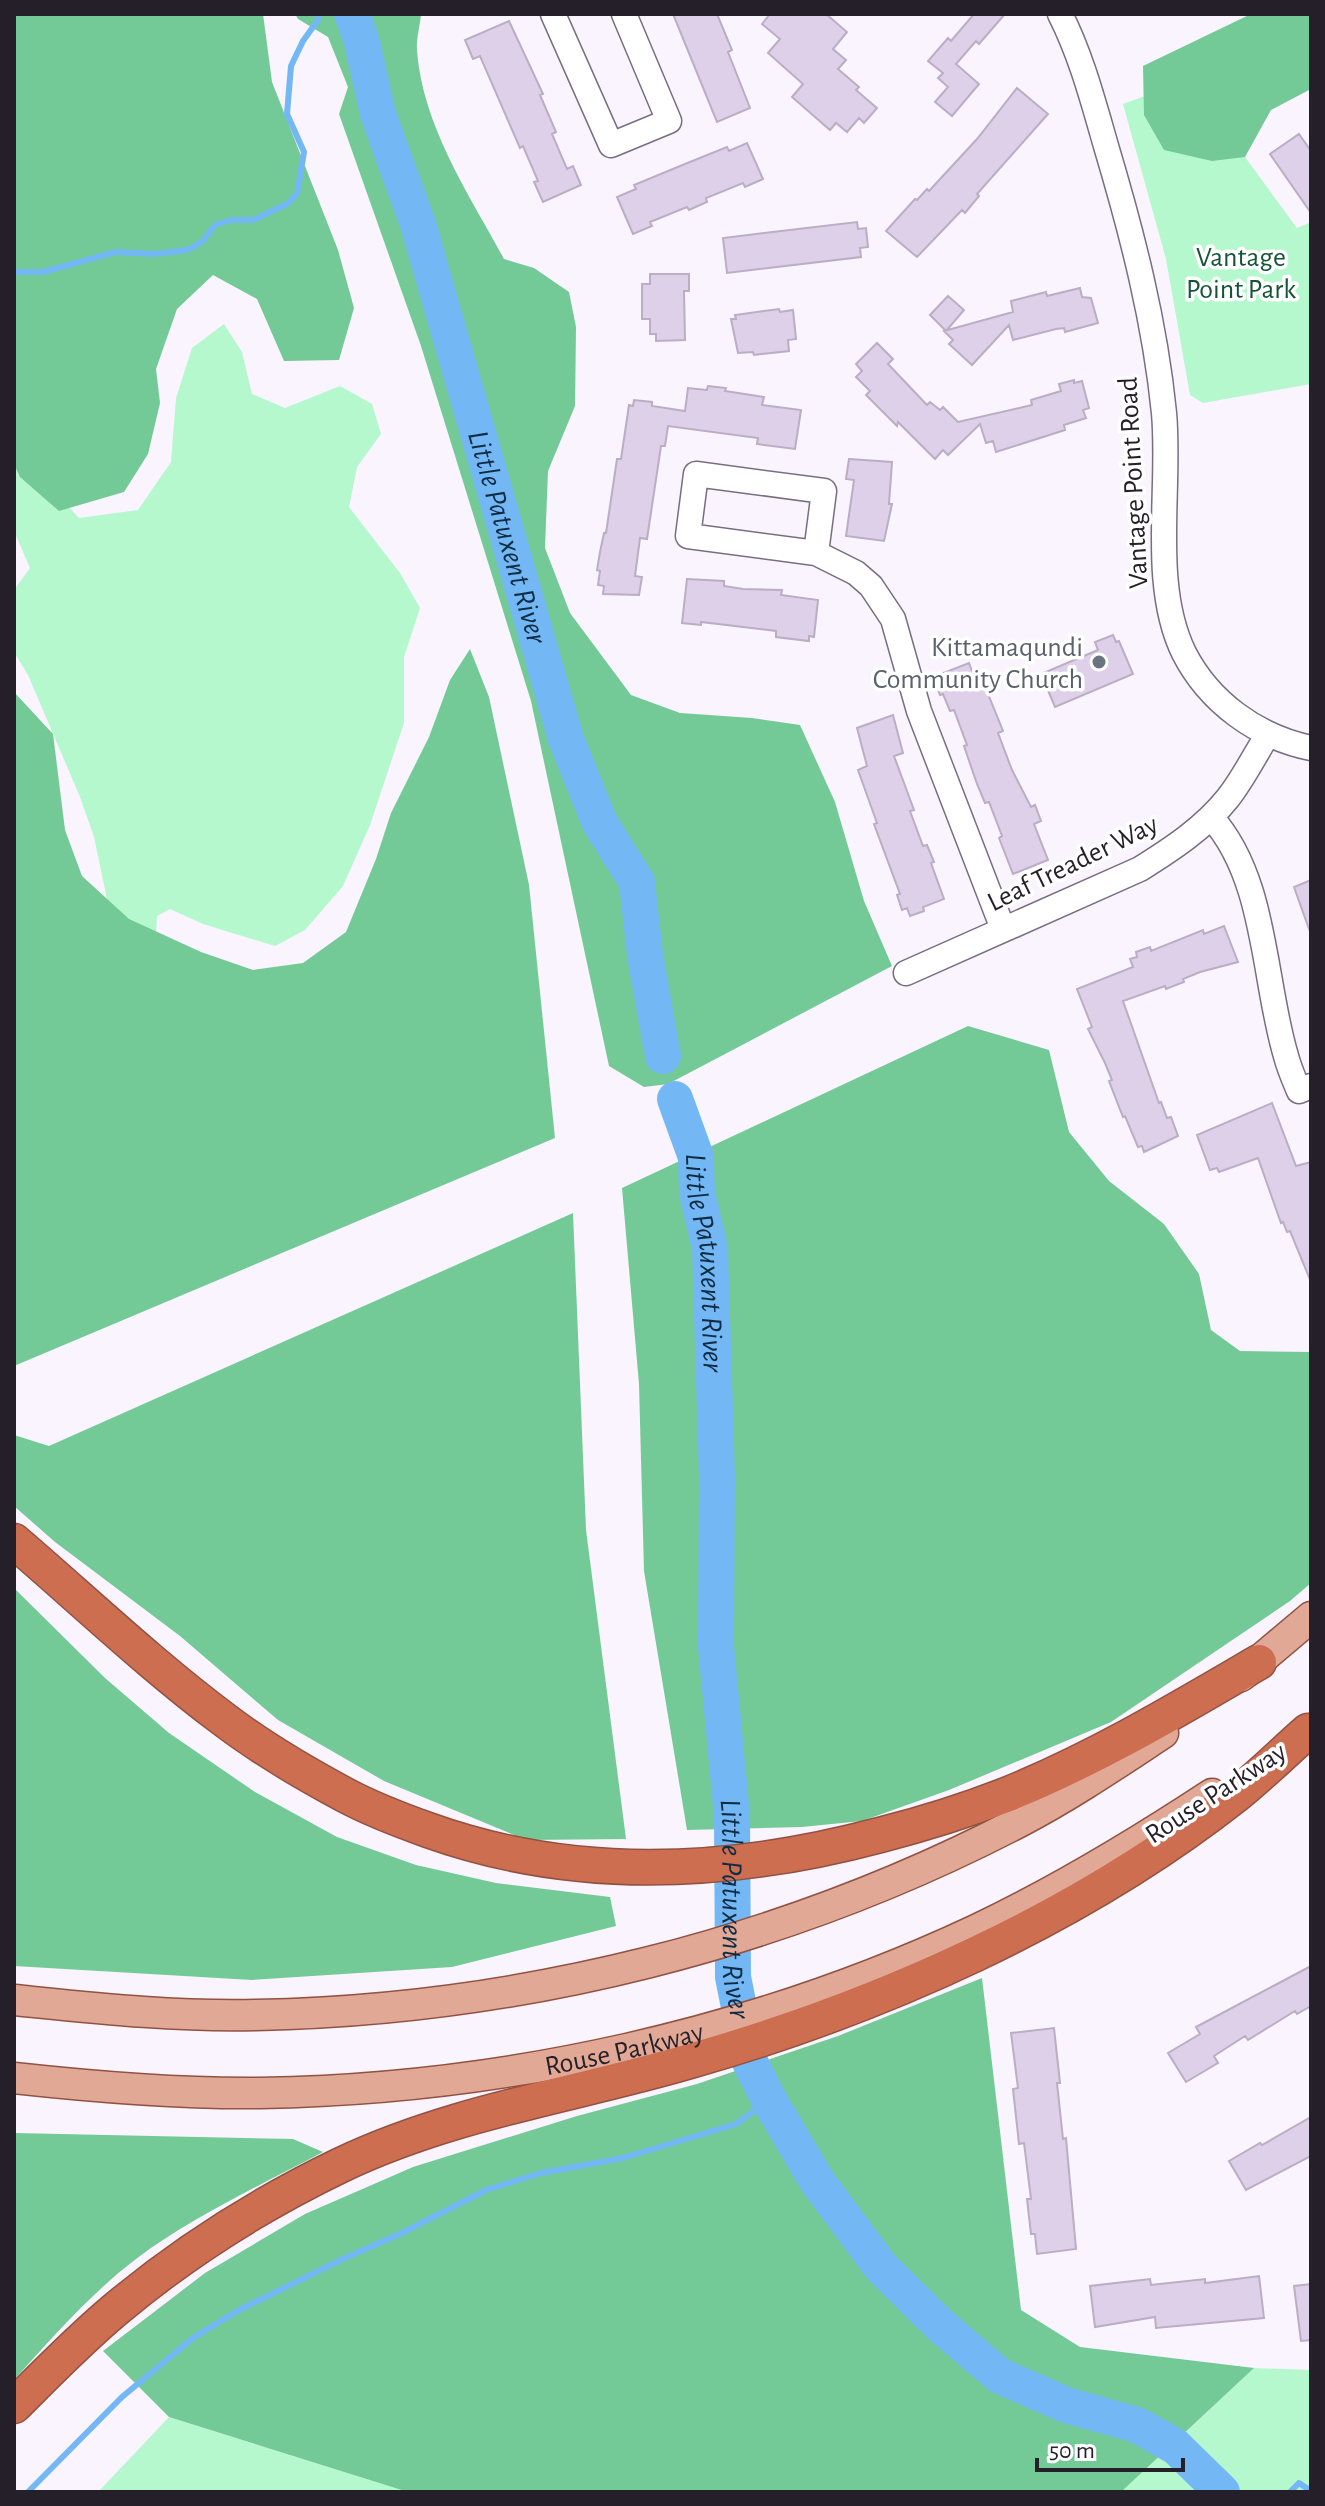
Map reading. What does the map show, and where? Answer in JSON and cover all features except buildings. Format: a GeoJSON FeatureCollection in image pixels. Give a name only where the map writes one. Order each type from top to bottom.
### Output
{"type":"FeatureCollection","features":[{"type":"Feature","properties":{"kind":"highway"},"geometry":{"type":"LineString","coordinates":[[14,1541],[228,1723],[287,1762],[349,1797],[460,1841],[512,1855],[586,1866],[676,1869],[730,1865],[847,1844],[926,1823],[1005,1795],[1126,1738],[1259,1662]]}},
{"type":"Feature","properties":{"kind":"highway"},"geometry":{"type":"LineString","coordinates":[[14,2406],[116,2309],[169,2268],[288,2193],[343,2164],[391,2144],[806,2010],[985,1948],[1068,1905],[1146,1858],[1236,1795],[1310,1730]]}},
{"type":"Feature","properties":{"kind":"main road"},"geometry":{"type":"LineString","coordinates":[[14,2000],[167,2014],[255,2015],[350,2011],[523,1989],[675,1955],[866,1892],[1020,1821],[1095,1778],[1183,1720],[1259,1662],[1311,1617]]}},
{"type":"Feature","properties":{"kind":"main road","name":"Rouse Parkway"},"geometry":{"type":"LineString","coordinates":[[806,2010],[896,1964],[1004,1916],[1137,1844],[1310,1730]]}},
{"type":"Feature","properties":{"kind":"main road","name":"Rouse Parkway"},"geometry":{"type":"LineString","coordinates":[[14,2078],[171,2091],[260,2093],[446,2079],[683,2050]]}},
{"type":"Feature","properties":{"kind":"street"},"geometry":{"type":"LineString","coordinates":[[553,14],[611,145],[669,121],[624,14]]}},
{"type":"Feature","properties":{"kind":"street","name":"Vantage Point Road"},"geometry":{"type":"LineString","coordinates":[[1060,14],[1082,65],[1137,255],[1148,310],[1164,414],[1165,589],[1183,651],[1197,675],[1240,718],[1268,734],[1311,748]]}},
{"type":"Feature","properties":{"kind":"street"},"geometry":{"type":"LineString","coordinates":[[816,553],[824,491],[696,474],[688,536],[816,553],[864,579],[885,603],[893,619],[919,711],[1003,929]]}},
{"type":"Feature","properties":{"kind":"street","name":"Leaf Treader Way"},"geometry":{"type":"LineString","coordinates":[[906,973],[1140,869],[1188,837],[1230,797],[1268,734]]}},
{"type":"Feature","properties":{"kind":"street"},"geometry":{"type":"LineString","coordinates":[[1211,817],[1223,830],[1255,906],[1285,1055],[1299,1091],[1311,1086]]}},
{"type":"Feature","properties":{"kind":"green space"},"geometry":{"type":"Polygon","coordinates":[[[14,14],[263,14],[272,82],[338,250],[354,308],[339,360],[284,361],[257,299],[213,275],[177,309],[156,369],[160,403],[148,454],[124,492],[59,511],[20,477],[14,464],[14,14]]]}},
{"type":"Feature","properties":{"kind":"green space"},"geometry":{"type":"Polygon","coordinates":[[[295,14],[421,14],[417,46],[421,79],[438,133],[463,185],[504,259],[534,268],[569,292],[576,327],[575,406],[548,471],[545,548],[570,613],[631,695],[680,713],[800,725],[835,802],[864,901],[892,966],[668,1084],[644,1087],[609,1066],[531,701],[421,346],[339,114],[348,87],[328,37],[295,14]]]}},
{"type":"Feature","properties":{"kind":"green space"},"geometry":{"type":"Polygon","coordinates":[[[1251,14],[1311,14],[1311,89],[1271,110],[1245,157],[1212,161],[1164,150],[1144,115],[1143,66],[1251,14]]]}},
{"type":"Feature","properties":{"kind":"green space","name":"Vantage Point Park"},"geometry":{"type":"Polygon","coordinates":[[[1196,77],[1245,157],[1297,228],[1311,222],[1311,384],[1203,403],[1190,395],[1166,259],[1123,104],[1196,77]]]}},
{"type":"Feature","properties":{"kind":"green space"},"geometry":{"type":"Polygon","coordinates":[[[14,308],[40,476],[79,518],[138,510],[171,462],[176,398],[192,348],[224,324],[242,352],[252,394],[285,408],[340,386],[372,404],[381,434],[357,467],[349,507],[400,573],[420,608],[404,657],[404,723],[370,825],[343,886],[305,930],[275,946],[203,924],[170,909],[157,916],[155,954],[112,923],[94,837],[80,797],[28,675],[14,652],[14,590],[30,568],[14,531],[14,308]]]}},
{"type":"Feature","properties":{"kind":"green space"},"geometry":{"type":"Polygon","coordinates":[[[470,649],[489,697],[529,885],[555,1138],[14,1366],[14,692],[53,734],[65,830],[82,876],[129,919],[201,952],[253,970],[303,963],[346,932],[391,813],[429,737],[450,680],[470,649]]]}},
{"type":"Feature","properties":{"kind":"green space"},"geometry":{"type":"Polygon","coordinates":[[[968,1026],[1049,1050],[1069,1132],[1109,1181],[1164,1224],[1199,1274],[1211,1330],[1240,1351],[1311,1352],[1311,1583],[1290,1601],[1111,1722],[949,1790],[862,1821],[802,1827],[687,1830],[644,1571],[639,1384],[622,1188],[968,1026]]]}},
{"type":"Feature","properties":{"kind":"green space"},"geometry":{"type":"Polygon","coordinates":[[[573,1213],[586,1530],[626,1839],[526,1840],[384,1781],[278,1720],[180,1636],[55,1542],[14,1506],[14,1435],[49,1446],[573,1213]]]}},
{"type":"Feature","properties":{"kind":"green space"},"geometry":{"type":"Polygon","coordinates":[[[14,1588],[105,1678],[169,1733],[255,1792],[337,1837],[416,1865],[496,1883],[610,1897],[616,1926],[452,1967],[252,1980],[14,1966],[14,1588]]]}},
{"type":"Feature","properties":{"kind":"green space"},"geometry":{"type":"Polygon","coordinates":[[[982,1978],[1021,2310],[1080,2347],[1254,2368],[1121,2492],[408,2492],[169,2417],[103,2351],[205,2273],[305,2214],[413,2167],[577,2116],[697,2084],[838,2036],[982,1978]]]}},
{"type":"Feature","properties":{"kind":"green space"},"geometry":{"type":"Polygon","coordinates":[[[14,2133],[293,2139],[323,2152],[203,2215],[136,2259],[87,2302],[14,2380],[14,2133]]]}},
{"type":"Feature","properties":{"kind":"green space"},"geometry":{"type":"Polygon","coordinates":[[[1254,2368],[1311,2370],[1311,2492],[1121,2492],[1254,2368]]]}},
{"type":"Feature","properties":{"kind":"green space"},"geometry":{"type":"Polygon","coordinates":[[[169,2417],[408,2492],[98,2492],[169,2417]]]}},
{"type":"Feature","properties":{"kind":"waterway"},"geometry":{"type":"LineString","coordinates":[[14,272],[43,272],[116,252],[155,254],[188,250],[203,241],[215,225],[231,220],[253,220],[287,204],[297,194],[304,152],[287,114],[291,66],[319,14]]}},
{"type":"Feature","properties":{"kind":"waterway","name":"Little Patuxent River"},"geometry":{"type":"LineString","coordinates":[[352,14],[362,42],[378,114],[418,224],[566,739],[600,823],[637,882],[645,955],[663,1056]]}},
{"type":"Feature","properties":{"kind":"waterway","name":"Little Patuxent River"},"geometry":{"type":"LineString","coordinates":[[675,1099],[696,1157],[697,1193],[710,1248],[717,1478],[716,1646],[732,1816],[733,1977],[750,2062],[817,2181],[881,2267],[941,2326],[1000,2376],[1066,2405],[1137,2425],[1176,2447],[1222,2492]]}},
{"type":"Feature","properties":{"kind":"waterway"},"geometry":{"type":"LineString","coordinates":[[28,2492],[122,2397],[193,2338],[239,2310],[486,2190],[541,2173],[623,2158],[736,2124],[769,2100]]}},
{"type":"Feature","properties":{"kind":"waterway"},"geometry":{"type":"LineString","coordinates":[[1290,2492],[1299,2483],[1311,2491]]}},
{"type":"Feature","properties":{"kind":"place","name":"Kittamaqundi Community Church"},"geometry":{"type":"Point","coordinates":[1099,662]}}]}
